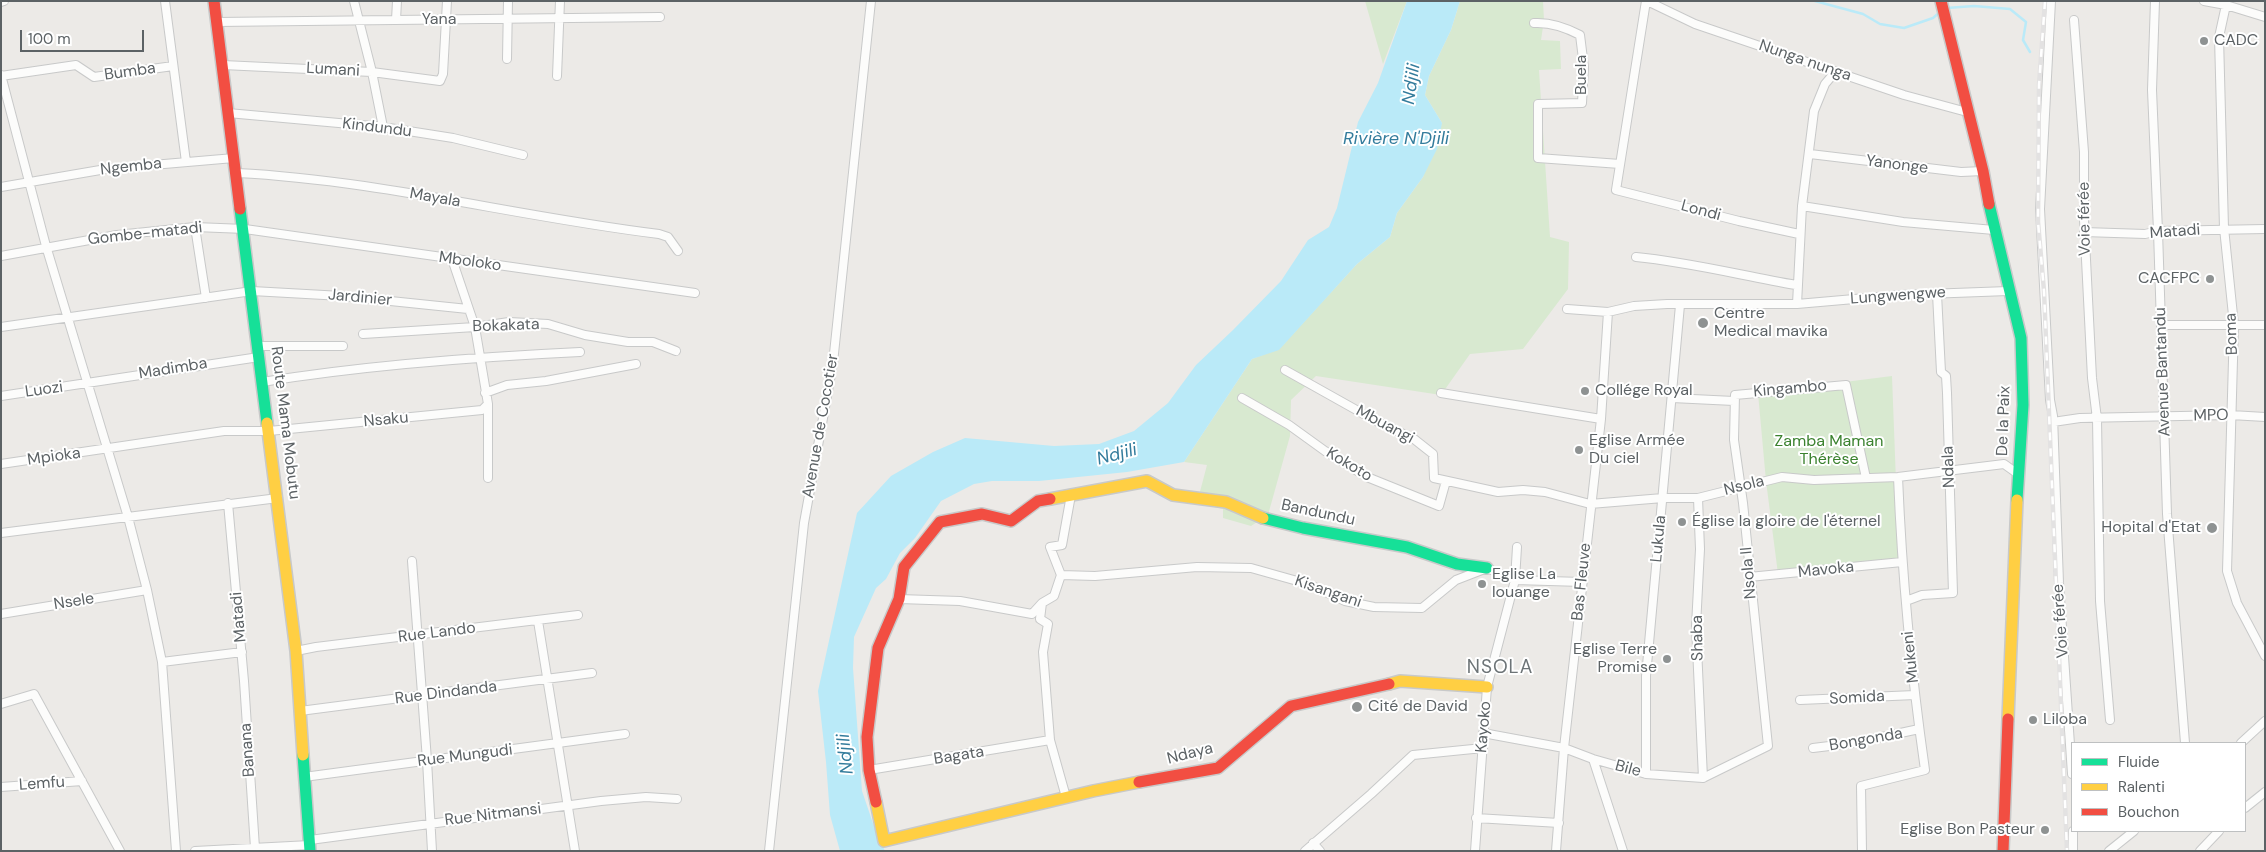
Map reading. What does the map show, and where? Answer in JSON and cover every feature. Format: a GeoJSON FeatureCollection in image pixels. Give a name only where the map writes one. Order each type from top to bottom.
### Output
{"type":"FeatureCollection","features":[{"type":"Feature","properties":{"kind":"street"},"geometry":{"type":"LineString","coordinates":[[165,1],[186,162]]}},
{"type":"Feature","properties":{"kind":"street","name":"Route Mama Mobutu"},"geometry":{"type":"LineString","coordinates":[[214,1],[296,652],[310,845]]}},
{"type":"Feature","properties":{"kind":"street"},"geometry":{"type":"LineString","coordinates":[[354,1],[372,72],[382,127]]}},
{"type":"Feature","properties":{"kind":"street"},"geometry":{"type":"LineString","coordinates":[[396,20],[397,1]]}},
{"type":"Feature","properties":{"kind":"street"},"geometry":{"type":"LineString","coordinates":[[446,21],[447,1]]}},
{"type":"Feature","properties":{"kind":"street"},"geometry":{"type":"LineString","coordinates":[[507,59],[508,1]]}},
{"type":"Feature","properties":{"kind":"street"},"geometry":{"type":"LineString","coordinates":[[557,76],[560,1]]}},
{"type":"Feature","properties":{"kind":"street","name":"Avenue de Cocotier"},"geometry":{"type":"LineString","coordinates":[[769,851],[804,523],[833,363],[871,1]]}},
{"type":"Feature","properties":{"kind":"street"},"geometry":{"type":"LineString","coordinates":[[1620,164],[1647,1]]}},
{"type":"Feature","properties":{"kind":"street","name":"Nunga nunga"},"geometry":{"type":"LineString","coordinates":[[1647,1],[1662,5],[1695,24],[1904,94],[1967,112]]}},
{"type":"Feature","properties":{"kind":"street","name":"De la Paix"},"geometry":{"type":"LineString","coordinates":[[1941,1],[1967,112],[1984,171],[1994,230],[2021,338],[2023,405],[2018,474],[2003,851]]}},
{"type":"Feature","properties":{"kind":"street","name":"Voie férée"},"geometry":{"type":"LineString","coordinates":[[2051,1],[2040,209],[2050,400],[2053,422],[2059,584],[2071,759]]}},
{"type":"Feature","properties":{"kind":"street","name":"Avenue Bantandu"},"geometry":{"type":"LineString","coordinates":[[2155,1],[2152,90],[2162,325],[2167,514],[2185,742]]}},
{"type":"Feature","properties":{"kind":"street"},"geometry":{"type":"LineString","coordinates":[[2204,1],[2265,17]]}},
{"type":"Feature","properties":{"kind":"street","name":"Boma"},"geometry":{"type":"LineString","coordinates":[[2221,4],[2219,36],[2224,228],[2234,325],[2227,571],[2236,603],[2265,656]]}},
{"type":"Feature","properties":{"kind":"street","name":"Yana"},"geometry":{"type":"LineString","coordinates":[[217,22],[446,21],[660,17]]}},
{"type":"Feature","properties":{"kind":"street","name":"Voie férée"},"geometry":{"type":"LineString","coordinates":[[2074,20],[2084,152],[2084,232],[2092,378],[2097,418],[2100,601],[2110,720]]}},
{"type":"Feature","properties":{"kind":"street","name":"Lumani"},"geometry":{"type":"LineString","coordinates":[[223,65],[372,72],[440,81],[442,80],[446,21]]}},
{"type":"Feature","properties":{"kind":"street","name":"Buela"},"geometry":{"type":"LineString","coordinates":[[1534,22],[1568,28],[1580,36],[1584,66],[1582,103],[1538,104],[1538,158],[1620,164]]}},
{"type":"Feature","properties":{"kind":"street","name":"Bumba"},"geometry":{"type":"LineString","coordinates":[[1,76],[76,66],[94,77],[173,66]]}},
{"type":"Feature","properties":{"kind":"street"},"geometry":{"type":"LineString","coordinates":[[1797,304],[1796,285],[1802,206],[1815,109],[1825,84],[1836,71]]}},
{"type":"Feature","properties":{"kind":"street"},"geometry":{"type":"LineString","coordinates":[[1,76],[46,246],[128,517],[148,590],[162,662],[176,851]]}},
{"type":"Feature","properties":{"kind":"street","name":"Kindundu"},"geometry":{"type":"LineString","coordinates":[[228,113],[382,127],[453,138],[523,155]]}},
{"type":"Feature","properties":{"kind":"street","name":"Yanonge"},"geometry":{"type":"LineString","coordinates":[[1810,154],[1961,172],[1984,171]]}},
{"type":"Feature","properties":{"kind":"street","name":"Ngemba"},"geometry":{"type":"LineString","coordinates":[[28,182],[106,170],[234,158]]}},
{"type":"Feature","properties":{"kind":"street","name":"Londi"},"geometry":{"type":"LineString","coordinates":[[1620,164],[1616,186],[1618,190],[1739,221],[1800,234]]}},
{"type":"Feature","properties":{"kind":"street","name":"Mayala"},"geometry":{"type":"LineString","coordinates":[[236,173],[384,189],[668,237],[678,251]]}},
{"type":"Feature","properties":{"kind":"street"},"geometry":{"type":"LineString","coordinates":[[1,187],[28,182]]}},
{"type":"Feature","properties":{"kind":"street"},"geometry":{"type":"LineString","coordinates":[[1802,206],[1903,222],[1994,230]]}},
{"type":"Feature","properties":{"kind":"street"},"geometry":{"type":"LineString","coordinates":[[194,227],[206,298]]}},
{"type":"Feature","properties":{"kind":"street","name":"Gombe-matadi"},"geometry":{"type":"LineString","coordinates":[[46,246],[194,227],[244,229]]}},
{"type":"Feature","properties":{"kind":"street","name":"Matadi"},"geometry":{"type":"LineString","coordinates":[[2084,232],[2145,234],[2158,231],[2224,228],[2265,229]]}},
{"type":"Feature","properties":{"kind":"street","name":"Mboloko"},"geometry":{"type":"LineString","coordinates":[[244,229],[695,292]]}},
{"type":"Feature","properties":{"kind":"street"},"geometry":{"type":"LineString","coordinates":[[1,256],[46,246]]}},
{"type":"Feature","properties":{"kind":"street"},"geometry":{"type":"LineString","coordinates":[[1636,257],[1673,261],[1728,274],[1796,285]]}},
{"type":"Feature","properties":{"kind":"street"},"geometry":{"type":"LineString","coordinates":[[452,259],[475,327],[488,404],[488,478]]}},
{"type":"Feature","properties":{"kind":"street"},"geometry":{"type":"LineString","coordinates":[[1,327],[252,291]]}},
{"type":"Feature","properties":{"kind":"street","name":"Jardinier"},"geometry":{"type":"LineString","coordinates":[[252,291],[342,296],[468,309]]}},
{"type":"Feature","properties":{"kind":"street","name":"Lungwengwe"},"geometry":{"type":"LineString","coordinates":[[1567,310],[1608,312],[1634,306],[1797,304],[1900,295],[2008,291]]}},
{"type":"Feature","properties":{"kind":"street","name":"Ndala"},"geometry":{"type":"LineString","coordinates":[[1906,601],[1922,595],[1953,593],[1946,376],[1941,372],[1937,294]]}},
{"type":"Feature","properties":{"kind":"street","name":"Lukula"},"geometry":{"type":"LineString","coordinates":[[1646,774],[1646,676],[1680,305]]}},
{"type":"Feature","properties":{"kind":"street","name":"Bas Fleuve"},"geometry":{"type":"LineString","coordinates":[[1556,851],[1564,748],[1590,504],[1601,420],[1608,312]]}},
{"type":"Feature","properties":{"kind":"street","name":"Bokakata"},"geometry":{"type":"LineString","coordinates":[[362,334],[475,327],[510,322],[548,324],[585,335],[628,342],[653,342],[676,351]]}},
{"type":"Feature","properties":{"kind":"street"},"geometry":{"type":"LineString","coordinates":[[2162,325],[2265,325]]}},
{"type":"Feature","properties":{"kind":"street","name":"Madimba"},"geometry":{"type":"LineString","coordinates":[[87,384],[219,362],[259,351],[343,346]]}},
{"type":"Feature","properties":{"kind":"street"},"geometry":{"type":"LineString","coordinates":[[262,382],[297,376],[479,357],[580,352]]}},
{"type":"Feature","properties":{"kind":"street"},"geometry":{"type":"LineString","coordinates":[[485,392],[507,385],[546,381],[636,364]]}},
{"type":"Feature","properties":{"kind":"street","name":"Mbuangi"},"geometry":{"type":"LineString","coordinates":[[1285,370],[1376,421],[1414,439],[1433,454],[1434,478],[1446,480]]}},
{"type":"Feature","properties":{"kind":"street","name":"Luozi"},"geometry":{"type":"LineString","coordinates":[[1,396],[87,384]]}},
{"type":"Feature","properties":{"kind":"street","name":"Kingambo"},"geometry":{"type":"LineString","coordinates":[[1734,401],[1736,394],[1846,385],[1866,478]]}},
{"type":"Feature","properties":{"kind":"street"},"geometry":{"type":"LineString","coordinates":[[1441,393],[1601,420]]}},
{"type":"Feature","properties":{"kind":"street","name":"Kokoto"},"geometry":{"type":"LineString","coordinates":[[1242,398],[1289,425],[1325,451],[1367,477],[1439,506],[1446,480]]}},
{"type":"Feature","properties":{"kind":"street"},"geometry":{"type":"LineString","coordinates":[[1672,398],[1734,401]]}},
{"type":"Feature","properties":{"kind":"street","name":"Nsola II"},"geometry":{"type":"LineString","coordinates":[[1703,778],[1768,746],[1734,440],[1734,401]]}},
{"type":"Feature","properties":{"kind":"street","name":"Nsaku"},"geometry":{"type":"LineString","coordinates":[[269,431],[463,413],[482,410],[488,404]]}},
{"type":"Feature","properties":{"kind":"street","name":"MPO"},"geometry":{"type":"LineString","coordinates":[[2097,418],[2231,415],[2265,417]]}},
{"type":"Feature","properties":{"kind":"street"},"geometry":{"type":"LineString","coordinates":[[2053,422],[2080,418],[2097,418]]}},
{"type":"Feature","properties":{"kind":"street"},"geometry":{"type":"LineString","coordinates":[[106,449],[224,431],[269,431]]}},
{"type":"Feature","properties":{"kind":"street","name":"Mpioka"},"geometry":{"type":"LineString","coordinates":[[1,464],[106,449]]}},
{"type":"Feature","properties":{"kind":"street","name":"Nsola"},"geometry":{"type":"LineString","coordinates":[[1446,480],[1498,492],[1523,490],[1545,492],[1590,504],[1663,498],[1698,498],[1782,477],[1814,480],[1898,477],[2004,464],[2018,474]]}},
{"type":"Feature","properties":{"kind":"street","name":"Mukeni"},"geometry":{"type":"LineString","coordinates":[[1862,851],[1861,786],[1925,770],[1915,695],[1902,562],[1898,477]]}},
{"type":"Feature","properties":{"kind":"street","name":"Bandundu"},"geometry":{"type":"LineString","coordinates":[[1071,495],[1146,481],[1173,495],[1226,502],[1271,520],[1407,547],[1457,564],[1487,568]]}},
{"type":"Feature","properties":{"kind":"street"},"geometry":{"type":"LineString","coordinates":[[869,770],[867,737],[878,648],[899,599],[904,567],[940,522],[982,514],[1011,521],[1038,501],[1071,495],[1062,545],[1050,547],[1061,575],[1054,596],[1042,603],[1032,614],[960,601],[899,599]]}},
{"type":"Feature","properties":{"kind":"street"},"geometry":{"type":"LineString","coordinates":[[1,533],[278,498]]}},
{"type":"Feature","properties":{"kind":"street","name":"Shaba"},"geometry":{"type":"LineString","coordinates":[[1698,498],[1700,549],[1696,626],[1703,778]]}},
{"type":"Feature","properties":{"kind":"street","name":"Matadi"},"geometry":{"type":"LineString","coordinates":[[162,662],[242,652],[228,503]]}},
{"type":"Feature","properties":{"kind":"street","name":"Kayoko"},"geometry":{"type":"LineString","coordinates":[[1475,851],[1487,687],[1515,580],[1517,547]]}},
{"type":"Feature","properties":{"kind":"street"},"geometry":{"type":"LineString","coordinates":[[412,561],[432,851]]}},
{"type":"Feature","properties":{"kind":"street","name":"Mavoka"},"geometry":{"type":"LineString","coordinates":[[1749,577],[1902,562]]}},
{"type":"Feature","properties":{"kind":"street","name":"Kisangani"},"geometry":{"type":"LineString","coordinates":[[1061,575],[1095,576],[1197,568],[1251,568],[1308,584],[1345,601],[1374,607],[1422,608],[1456,580],[1487,568]]}},
{"type":"Feature","properties":{"kind":"street"},"geometry":{"type":"LineString","coordinates":[[1487,568],[1515,580],[1582,582]]}},
{"type":"Feature","properties":{"kind":"street","name":"Nsele"},"geometry":{"type":"LineString","coordinates":[[1,614],[148,590]]}},
{"type":"Feature","properties":{"kind":"street"},"geometry":{"type":"LineString","coordinates":[[1042,603],[1040,619],[1048,624],[1043,652],[1050,740],[1066,797]]}},
{"type":"Feature","properties":{"kind":"street","name":"Rue Lando"},"geometry":{"type":"LineString","coordinates":[[296,652],[316,647],[578,615]]}},
{"type":"Feature","properties":{"kind":"street"},"geometry":{"type":"LineString","coordinates":[[538,621],[575,851]]}},
{"type":"Feature","properties":{"kind":"street","name":"Banana"},"geometry":{"type":"LineString","coordinates":[[242,652],[255,848]]}},
{"type":"Feature","properties":{"kind":"street","name":"Rue Dindanda"},"geometry":{"type":"LineString","coordinates":[[300,711],[592,673]]}},
{"type":"Feature","properties":{"kind":"street","name":"Ndaya"},"geometry":{"type":"LineString","coordinates":[[869,770],[884,841],[1066,797],[1218,768],[1291,706],[1400,681],[1487,687]]}},
{"type":"Feature","properties":{"kind":"street"},"geometry":{"type":"LineString","coordinates":[[1,704],[34,694],[120,851]]}},
{"type":"Feature","properties":{"kind":"street","name":"Somida"},"geometry":{"type":"LineString","coordinates":[[1800,700],[1915,695]]}},
{"type":"Feature","properties":{"kind":"street"},"geometry":{"type":"LineString","coordinates":[[2242,742],[2265,721]]}},
{"type":"Feature","properties":{"kind":"street","name":"Bongonda"},"geometry":{"type":"LineString","coordinates":[[1813,748],[1854,743],[1919,729]]}},
{"type":"Feature","properties":{"kind":"street","name":"Bile"},"geometry":{"type":"LineString","coordinates":[[1484,733],[1564,748],[1593,760],[1646,774],[1703,778]]}},
{"type":"Feature","properties":{"kind":"street","name":"Rue Mungudi"},"geometry":{"type":"LineString","coordinates":[[304,778],[625,734]]}},
{"type":"Feature","properties":{"kind":"street","name":"Bagata"},"geometry":{"type":"LineString","coordinates":[[869,770],[1050,740]]}},
{"type":"Feature","properties":{"kind":"street"},"geometry":{"type":"LineString","coordinates":[[1305,851],[1413,755],[1483,748]]}},
{"type":"Feature","properties":{"kind":"street"},"geometry":{"type":"LineString","coordinates":[[1593,760],[1623,851]]}},
{"type":"Feature","properties":{"kind":"street","name":"Lemfu"},"geometry":{"type":"LineString","coordinates":[[1,787],[82,781]]}},
{"type":"Feature","properties":{"kind":"street"},"geometry":{"type":"LineString","coordinates":[[2246,806],[2265,792]]}},
{"type":"Feature","properties":{"kind":"street","name":"Rue Nitmansi"},"geometry":{"type":"LineString","coordinates":[[310,845],[430,822],[646,797],[677,799]]}},
{"type":"Feature","properties":{"kind":"street"},"geometry":{"type":"LineString","coordinates":[[1476,818],[1559,823]]}},
{"type":"Feature","properties":{"kind":"street"},"geometry":{"type":"LineString","coordinates":[[2073,832],[2073,851]]}},
{"type":"Feature","properties":{"kind":"street"},"geometry":{"type":"LineString","coordinates":[[2110,851],[2133,832]]}},
{"type":"Feature","properties":{"kind":"street"},"geometry":{"type":"LineString","coordinates":[[2200,851],[2219,832]]}},
{"type":"Feature","properties":{"kind":"street"},"geometry":{"type":"LineString","coordinates":[[1313,843],[1320,851]]}},
{"type":"Feature","properties":{"kind":"street"},"geometry":{"type":"LineString","coordinates":[[195,851],[310,845]]}},
{"type":"Feature","properties":{"kind":"green space"},"geometry":{"type":"Polygon","coordinates":[[[1365,1],[1407,1],[1383,64],[1365,1]]]}},
{"type":"Feature","properties":{"kind":"green space"},"geometry":{"type":"Polygon","coordinates":[[[1460,1],[1543,1],[1544,20],[1541,40],[1560,41],[1561,69],[1539,70],[1550,237],[1569,242],[1568,289],[1523,349],[1470,354],[1441,395],[1316,376],[1291,400],[1290,436],[1268,515],[1251,526],[1223,518],[1223,509],[1197,503],[1207,465],[1184,462],[1252,359],[1279,349],[1357,264],[1390,237],[1397,213],[1423,177],[1442,123],[1425,95],[1429,76],[1451,30],[1460,1]]]}},
{"type":"Feature","properties":{"kind":"green space","name":"Zamba Maman Thérèse"},"geometry":{"type":"Polygon","coordinates":[[[1892,376],[1899,561],[1778,574],[1766,481],[1758,393],[1892,376]]]}},
{"type":"Feature","properties":{"kind":"water","name":"Rivière N'Djili"},"geometry":{"type":"Polygon","coordinates":[[[1407,1],[1460,1],[1451,30],[1429,76],[1425,95],[1442,123],[1437,149],[1423,177],[1397,213],[1390,237],[1357,264],[1279,350],[1252,359],[1184,462],[1127,472],[1039,481],[992,481],[974,484],[941,501],[915,538],[900,553],[886,579],[876,588],[854,637],[853,668],[862,791],[877,835],[885,851],[840,851],[830,815],[818,691],[857,513],[891,476],[933,452],[965,438],[1054,446],[1099,444],[1134,431],[1168,403],[1196,365],[1281,281],[1308,240],[1329,227],[1337,208],[1358,122],[1378,83],[1407,1]]]}},
{"type":"Feature","properties":{"kind":"waterway"},"geometry":{"type":"LineString","coordinates":[[1815,1],[1863,14],[1880,24],[1904,28],[1933,18],[1940,12]]}},
{"type":"Feature","properties":{"kind":"waterway"},"geometry":{"type":"LineString","coordinates":[[1947,8],[1974,6],[2010,9],[2026,22],[2023,40],[2030,52]]}},
{"type":"Feature","properties":{"kind":"railway"},"geometry":{"type":"LineString","coordinates":[[2045,1],[2039,85],[2038,222],[2044,291],[2067,851]]}},
{"type":"Feature","properties":{"kind":"traffic: fast"},"geometry":{"type":"LineString","coordinates":[[1989,204],[2021,338],[2023,405],[2017,500]]}},
{"type":"Feature","properties":{"kind":"traffic: fast"},"geometry":{"type":"LineString","coordinates":[[240,209],[267,423]]}},
{"type":"Feature","properties":{"kind":"traffic: fast"},"geometry":{"type":"LineString","coordinates":[[1263,518],[1303,528],[1407,547],[1457,564],[1487,568]]}},
{"type":"Feature","properties":{"kind":"traffic: fast"},"geometry":{"type":"LineString","coordinates":[[303,755],[310,851]]}},
{"type":"Feature","properties":{"kind":"traffic: slow"},"geometry":{"type":"LineString","coordinates":[[267,423],[296,651],[303,755]]}},
{"type":"Feature","properties":{"kind":"traffic: slow"},"geometry":{"type":"LineString","coordinates":[[1050,499],[1147,481],[1173,495],[1226,502],[1263,518]]}},
{"type":"Feature","properties":{"kind":"traffic: slow"},"geometry":{"type":"LineString","coordinates":[[2008,719],[2017,500]]}},
{"type":"Feature","properties":{"kind":"traffic: slow"},"geometry":{"type":"LineString","coordinates":[[1389,684],[1400,681],[1487,687]]}},
{"type":"Feature","properties":{"kind":"traffic: slow"},"geometry":{"type":"LineString","coordinates":[[876,802],[884,841],[1093,791],[1139,782]]}},
{"type":"Feature","properties":{"kind":"traffic: jam"},"geometry":{"type":"LineString","coordinates":[[214,1],[240,209]]}},
{"type":"Feature","properties":{"kind":"traffic: jam"},"geometry":{"type":"LineString","coordinates":[[1941,1],[1983,171],[1989,204]]}},
{"type":"Feature","properties":{"kind":"traffic: jam"},"geometry":{"type":"LineString","coordinates":[[876,802],[869,770],[867,737],[878,648],[899,599],[904,567],[940,522],[982,514],[1011,521],[1038,501],[1050,499]]}},
{"type":"Feature","properties":{"kind":"traffic: jam"},"geometry":{"type":"LineString","coordinates":[[1139,782],[1218,768],[1291,706],[1389,684]]}},
{"type":"Feature","properties":{"kind":"traffic: jam"},"geometry":{"type":"LineString","coordinates":[[2003,851],[2008,719]]}},
{"type":"Feature","properties":{"kind":"place","name":"CADC"},"geometry":{"type":"Point","coordinates":[2204,41]}},
{"type":"Feature","properties":{"kind":"place","name":"CACFPC"},"geometry":{"type":"Point","coordinates":[2210,279]}},
{"type":"Feature","properties":{"kind":"place","name":"Centre Medical mavika"},"geometry":{"type":"Point","coordinates":[1703,323]}},
{"type":"Feature","properties":{"kind":"place","name":"Collége Royal"},"geometry":{"type":"Point","coordinates":[1585,391]}},
{"type":"Feature","properties":{"kind":"place","name":"Eglise Armée Du ciel"},"geometry":{"type":"Point","coordinates":[1579,450]}},
{"type":"Feature","properties":{"kind":"place","name":"Église la gloire de l'éternel"},"geometry":{"type":"Point","coordinates":[1682,522]}},
{"type":"Feature","properties":{"kind":"place","name":"Hopital d'Etat"},"geometry":{"type":"Point","coordinates":[2212,528]}},
{"type":"Feature","properties":{"kind":"place","name":"Eglise La louange"},"geometry":{"type":"Point","coordinates":[1482,584]}},
{"type":"Feature","properties":{"kind":"place","name":"Eglise Terre Promise"},"geometry":{"type":"Point","coordinates":[1667,659]}},
{"type":"Feature","properties":{"kind":"place","name":"Cité de David"},"geometry":{"type":"Point","coordinates":[1357,707]}},
{"type":"Feature","properties":{"kind":"place","name":"Liloba"},"geometry":{"type":"Point","coordinates":[2033,720]}},
{"type":"Feature","properties":{"kind":"place","name":"Eglise Bon Pasteur"},"geometry":{"type":"Point","coordinates":[2045,830]}},
{"type":"Feature","properties":{"kind":"district","name":"NSOLA"},"geometry":{"type":"Point","coordinates":[1500,668]}},
{"type":"Feature","properties":{"kind":"water label","name":"Ndjili"},"geometry":{"type":"Point","coordinates":[1412,84]}},
{"type":"Feature","properties":{"kind":"water label","name":"Ndjili"},"geometry":{"type":"Point","coordinates":[1117,455]}},
{"type":"Feature","properties":{"kind":"water label","name":"Ndjili"},"geometry":{"type":"Point","coordinates":[846,754]}}]}
